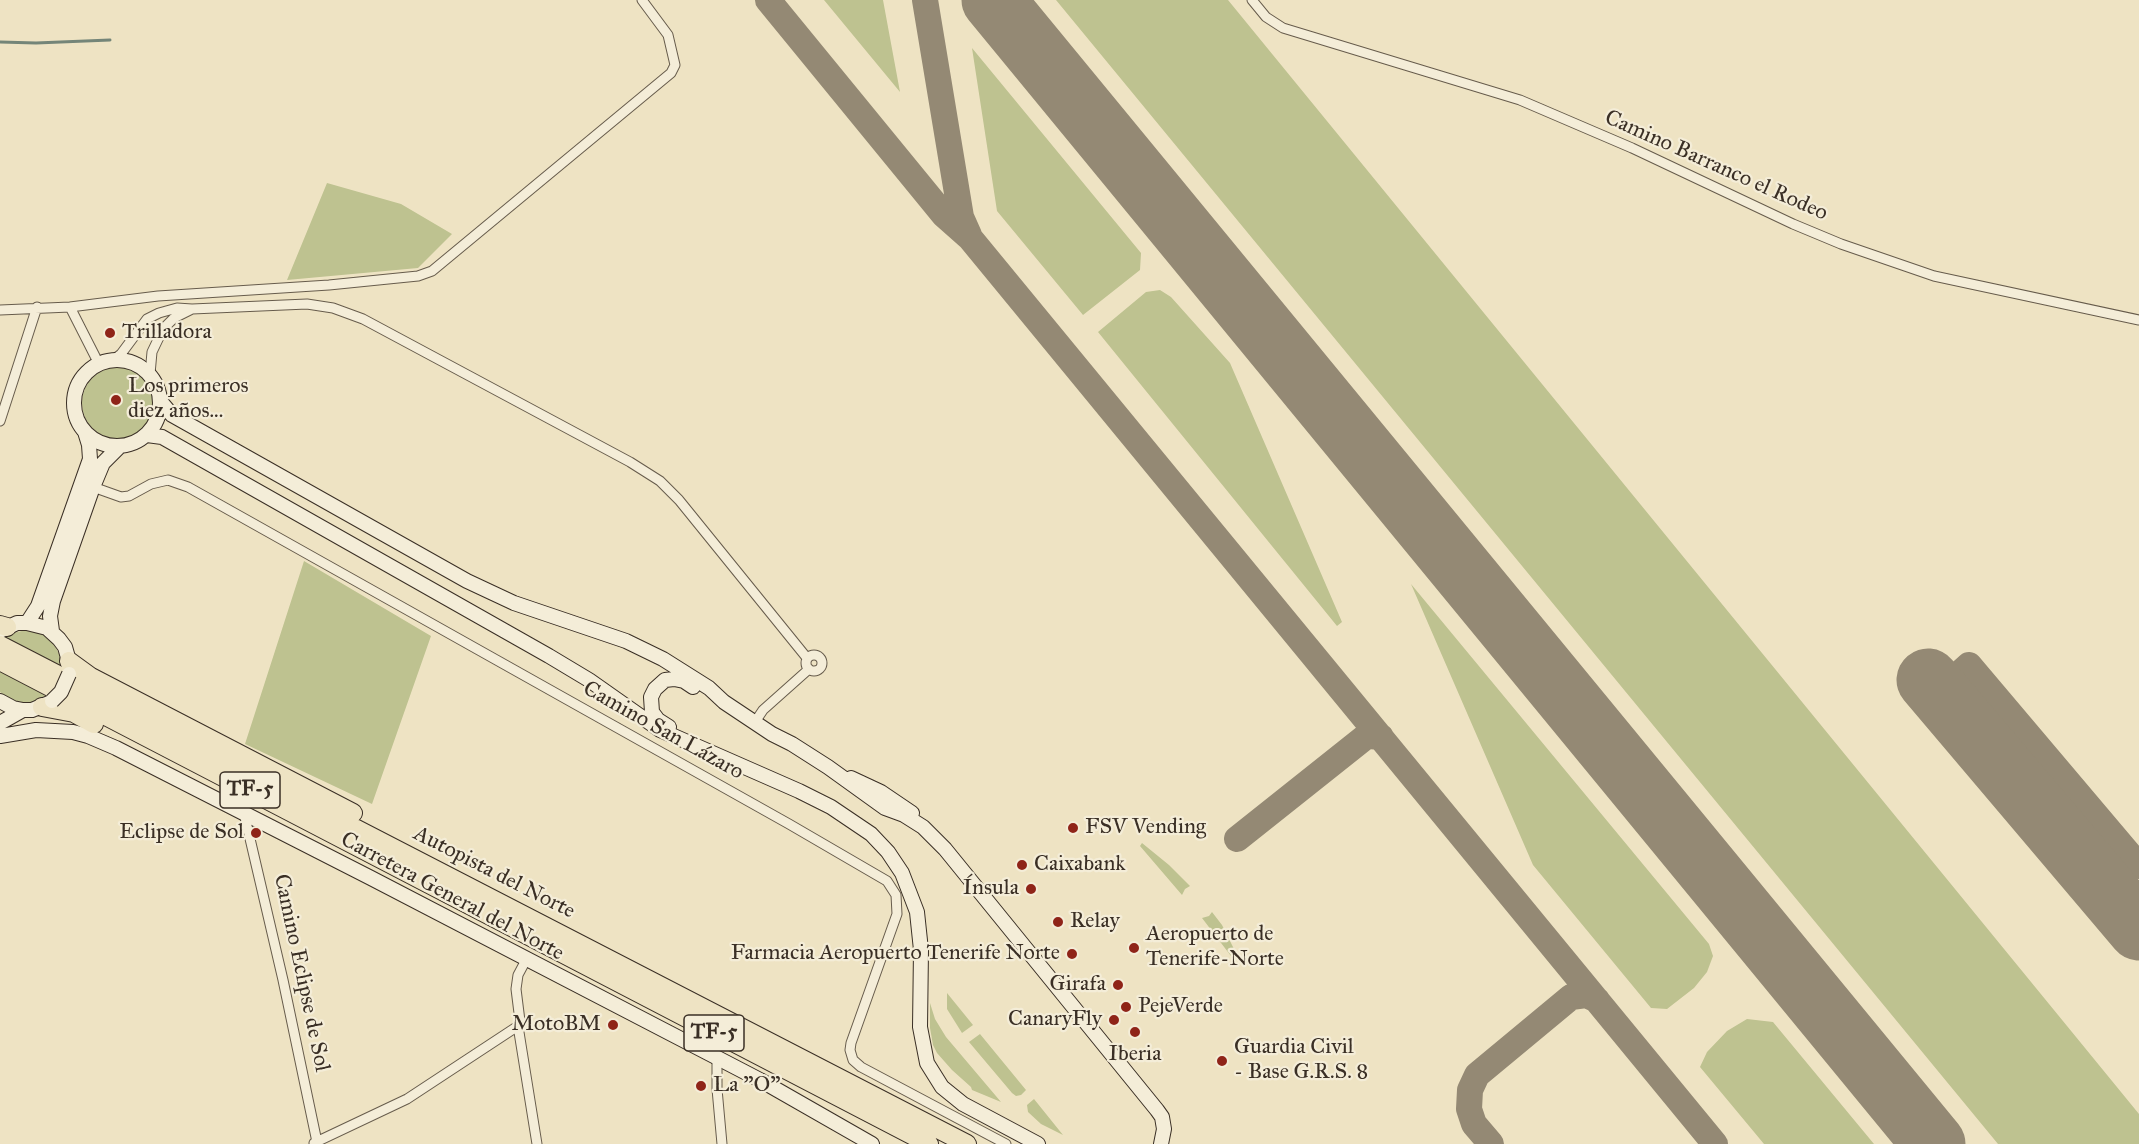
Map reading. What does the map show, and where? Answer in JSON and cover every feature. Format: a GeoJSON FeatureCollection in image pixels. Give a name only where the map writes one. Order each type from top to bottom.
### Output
{"type":"FeatureCollection","features":[{"type":"Feature","properties":{"kind":"highway","name":"Autopista del Norte"},"geometry":{"type":"LineString","coordinates":[[0,645],[967,1144]]}},
{"type":"Feature","properties":{"kind":"highway","name":"Autopista del Norte"},"geometry":{"type":"LineString","coordinates":[[0,661],[929,1144]]}},
{"type":"Feature","properties":{"kind":"highway"},"geometry":{"type":"LineString","coordinates":[[69,668],[91,677],[303,786],[419,850],[443,873]]}},
{"type":"Feature","properties":{"kind":"highway"},"geometry":{"type":"LineString","coordinates":[[47,704],[74,713],[472,914],[499,922]]}},
{"type":"Feature","properties":{"kind":"main road"},"geometry":{"type":"LineString","coordinates":[[27,623],[38,606],[90,459],[89,446],[85,432],[79,423],[74,400],[76,389],[89,370],[106,362],[127,361],[140,366],[156,382],[161,402],[158,420],[147,435],[138,441],[119,447],[103,463],[53,601],[50,616],[52,631]]}},
{"type":"Feature","properties":{"kind":"main road"},"geometry":{"type":"LineString","coordinates":[[161,402],[172,415],[466,581],[514,603],[633,645],[670,663],[709,688],[724,702],[828,767],[885,808],[904,815],[923,827],[948,854],[1146,1095],[1164,1123],[1164,1137],[1161,1144]]}},
{"type":"Feature","properties":{"kind":"main road"},"geometry":{"type":"LineString","coordinates":[[85,432],[101,443],[119,447]]}},
{"type":"Feature","properties":{"kind":"main road"},"geometry":{"type":"LineString","coordinates":[[147,435],[162,437],[539,650],[589,680],[650,724],[673,737],[815,799],[860,825],[881,843],[903,873],[917,912],[921,951],[920,1028],[927,1063],[942,1087],[963,1104],[1038,1144]]}},
{"type":"Feature","properties":{"kind":"main road"},"geometry":{"type":"LineString","coordinates":[[0,723],[23,710],[47,704],[61,692],[69,668],[65,647],[52,631],[27,623],[2,628]]}},
{"type":"Feature","properties":{"kind":"main road"},"geometry":{"type":"LineString","coordinates":[[682,739],[658,720],[652,712],[651,697],[657,685],[665,680],[679,680],[705,695],[724,702]]}},
{"type":"Feature","properties":{"kind":"main road"},"geometry":{"type":"LineString","coordinates":[[0,701],[23,710]]}},
{"type":"Feature","properties":{"kind":"main road","name":"Carretera General del Norte"},"geometry":{"type":"LineString","coordinates":[[0,736],[51,730],[88,736],[244,813],[760,1080],[872,1144]]}},
{"type":"Feature","properties":{"kind":"main road"},"geometry":{"type":"LineString","coordinates":[[828,767],[881,792],[910,811],[927,824],[939,838],[948,854]]}},
{"type":"Feature","properties":{"kind":"main road"},"geometry":{"type":"LineString","coordinates":[[1146,1095],[1156,1123],[1154,1144]]}},
{"type":"Feature","properties":{"kind":"main road"},"geometry":{"type":"LineString","coordinates":[[1146,1095],[1170,1121],[1172,1131],[1169,1144]]}},
{"type":"Feature","properties":{"kind":"street"},"geometry":{"type":"LineString","coordinates":[[0,311],[38,307],[70,307],[158,296],[418,276],[432,271],[671,73],[675,65],[668,35],[642,0]]}},
{"type":"Feature","properties":{"kind":"street","name":"Camino Barranco el Rodeo"},"geometry":{"type":"LineString","coordinates":[[1252,0],[1266,17],[1283,28],[1520,100],[1632,148],[1792,224],[1841,244],[1924,272],[2139,320]]}},
{"type":"Feature","properties":{"kind":"street"},"geometry":{"type":"LineString","coordinates":[[70,307],[106,362],[121,354],[147,320],[159,313],[177,308],[307,304],[333,308],[363,319],[630,462],[660,481],[679,500],[807,658],[806,663],[809,669]]}},
{"type":"Feature","properties":{"kind":"street"},"geometry":{"type":"LineString","coordinates":[[0,421],[38,307]]}},
{"type":"Feature","properties":{"kind":"street"},"geometry":{"type":"LineString","coordinates":[[150,374],[152,352],[163,329],[174,318],[192,309]]}},
{"type":"Feature","properties":{"kind":"street","name":"Camino San Lázaro"},"geometry":{"type":"LineString","coordinates":[[93,487],[121,497],[129,496],[151,484],[168,480],[188,487],[887,881],[896,895],[897,914],[851,1043],[853,1060],[861,1067],[1006,1144]]}},
{"type":"Feature","properties":{"kind":"street"},"geometry":{"type":"LineString","coordinates":[[755,722],[764,710],[809,669],[818,670],[823,662],[816,655],[807,658]]}},
{"type":"Feature","properties":{"kind":"street","name":"Camino Eclipse de Sol"},"geometry":{"type":"LineString","coordinates":[[244,813],[283,980],[314,1143]]}},
{"type":"Feature","properties":{"kind":"street"},"geometry":{"type":"LineString","coordinates":[[526,960],[518,975],[516,989],[520,1022],[518,1026],[537,1144]]}},
{"type":"Feature","properties":{"kind":"street"},"geometry":{"type":"LineString","coordinates":[[314,1143],[407,1100],[518,1026]]}},
{"type":"Feature","properties":{"kind":"street"},"geometry":{"type":"LineString","coordinates":[[717,1058],[722,1144]]}},
{"type":"Feature","properties":{"kind":"green space"},"geometry":{"type":"Polygon","coordinates":[[[824,0],[883,0],[900,92],[824,0]]]}},
{"type":"Feature","properties":{"kind":"green space"},"geometry":{"type":"Polygon","coordinates":[[[1056,0],[1228,0],[2139,1114],[2139,1144],[1998,1144],[1056,0]]]}},
{"type":"Feature","properties":{"kind":"green space"},"geometry":{"type":"Polygon","coordinates":[[[972,48],[1141,253],[1140,270],[1083,315],[997,211],[972,48]]]}},
{"type":"Feature","properties":{"kind":"green space"},"geometry":{"type":"Polygon","coordinates":[[[327,183],[401,204],[452,234],[418,268],[287,280],[327,183]]]}},
{"type":"Feature","properties":{"kind":"green space"},"geometry":{"type":"Polygon","coordinates":[[[1160,290],[1171,297],[1230,363],[1342,622],[1337,626],[1098,332],[1146,292],[1160,290]]]}},
{"type":"Feature","properties":{"kind":"green space"},"geometry":{"type":"Polygon","coordinates":[[[118,367],[132,370],[144,377],[151,389],[154,403],[151,417],[144,429],[132,436],[118,439],[104,436],[92,429],[85,417],[82,403],[85,389],[92,377],[104,370],[118,367]]]}},
{"type":"Feature","properties":{"kind":"green space"},"geometry":{"type":"Polygon","coordinates":[[[304,561],[431,636],[372,804],[245,744],[304,561]]]}},
{"type":"Feature","properties":{"kind":"green space"},"geometry":{"type":"Polygon","coordinates":[[[1411,584],[1709,944],[1713,956],[1707,972],[1694,988],[1667,1009],[1651,1008],[1533,865],[1411,584]]]}},
{"type":"Feature","properties":{"kind":"green space"},"geometry":{"type":"Polygon","coordinates":[[[26,630],[43,634],[52,641],[62,659],[62,669],[3,638],[9,634],[26,630]]]}},
{"type":"Feature","properties":{"kind":"green space"},"geometry":{"type":"Polygon","coordinates":[[[0,669],[49,694],[33,702],[11,700],[0,692],[0,669]]]}},
{"type":"Feature","properties":{"kind":"green space"},"geometry":{"type":"Polygon","coordinates":[[[1142,843],[1190,886],[1182,895],[1140,846],[1142,843]]]}},
{"type":"Feature","properties":{"kind":"green space"},"geometry":{"type":"Polygon","coordinates":[[[1212,912],[1222,925],[1237,955],[1234,960],[1202,918],[1209,916],[1212,912]]]}},
{"type":"Feature","properties":{"kind":"green space"},"geometry":{"type":"Polygon","coordinates":[[[947,993],[973,1025],[962,1033],[947,1009],[947,993]]]}},
{"type":"Feature","properties":{"kind":"green space"},"geometry":{"type":"Polygon","coordinates":[[[930,1003],[935,1019],[946,1037],[1001,1102],[972,1090],[937,1053],[930,1028],[930,1003]]]}},
{"type":"Feature","properties":{"kind":"green space"},"geometry":{"type":"Polygon","coordinates":[[[1747,1019],[1773,1022],[1874,1144],[1764,1144],[1700,1067],[1707,1052],[1727,1031],[1747,1019]]]}},
{"type":"Feature","properties":{"kind":"green space"},"geometry":{"type":"Polygon","coordinates":[[[980,1034],[1026,1090],[1021,1095],[1016,1096],[1012,1093],[969,1042],[980,1034]]]}},
{"type":"Feature","properties":{"kind":"green space"},"geometry":{"type":"Polygon","coordinates":[[[1034,1099],[1063,1135],[1041,1124],[1028,1112],[1027,1105],[1034,1099]]]}},
{"type":"Feature","properties":{"kind":"waterway"},"geometry":{"type":"LineString","coordinates":[[0,42],[110,40]]}},
{"type":"Feature","properties":{"kind":"taxiway"},"geometry":{"type":"LineString","coordinates":[[768,0],[944,215],[970,238],[1715,1144]]}},
{"type":"Feature","properties":{"kind":"taxiway"},"geometry":{"type":"LineString","coordinates":[[925,0],[961,217],[969,235]]}},
{"type":"Feature","properties":{"kind":"taxiway"},"geometry":{"type":"LineString","coordinates":[[1950,682],[1969,665],[2139,866]]}},
{"type":"Feature","properties":{"kind":"taxiway"},"geometry":{"type":"LineString","coordinates":[[1943,673],[2139,905]]}},
{"type":"Feature","properties":{"kind":"taxiway"},"geometry":{"type":"LineString","coordinates":[[1237,839],[1364,738],[1381,737]]}},
{"type":"Feature","properties":{"kind":"taxiway"},"geometry":{"type":"LineString","coordinates":[[1491,1144],[1474,1124],[1469,1109],[1470,1090],[1477,1075],[1571,997],[1586,995],[1597,1000]]}},
{"type":"Feature","properties":{"kind":"taxiway"},"geometry":{"type":"LineString","coordinates":[[1873,1071],[1913,1144]]}},
{"type":"Feature","properties":{"kind":"runway"},"geometry":{"type":"LineString","coordinates":[[993,0],[1934,1144]]}},
{"type":"Feature","properties":{"kind":"runway"},"geometry":{"type":"LineString","coordinates":[[1928,680],[2139,929]]}},
{"type":"Feature","properties":{"kind":"place","name":"Trilladora"},"geometry":{"type":"Point","coordinates":[110,333]}},
{"type":"Feature","properties":{"kind":"place","name":"Los primeros diez años..."},"geometry":{"type":"Point","coordinates":[116,400]}},
{"type":"Feature","properties":{"kind":"place","name":"FSV Vending"},"geometry":{"type":"Point","coordinates":[1073,828]}},
{"type":"Feature","properties":{"kind":"place","name":"Eclipse de Sol"},"geometry":{"type":"Point","coordinates":[256,833]}},
{"type":"Feature","properties":{"kind":"place","name":"Caixabank"},"geometry":{"type":"Point","coordinates":[1022,865]}},
{"type":"Feature","properties":{"kind":"place","name":"Ínsula"},"geometry":{"type":"Point","coordinates":[1031,889]}},
{"type":"Feature","properties":{"kind":"place","name":"Relay"},"geometry":{"type":"Point","coordinates":[1058,922]}},
{"type":"Feature","properties":{"kind":"place","name":"Aeropuerto de Tenerife-Norte"},"geometry":{"type":"Point","coordinates":[1134,948]}},
{"type":"Feature","properties":{"kind":"place","name":"Farmacia Aeropuerto Tenerife Norte"},"geometry":{"type":"Point","coordinates":[1072,954]}},
{"type":"Feature","properties":{"kind":"place","name":"Girafa"},"geometry":{"type":"Point","coordinates":[1118,985]}},
{"type":"Feature","properties":{"kind":"place","name":"PejeVerde"},"geometry":{"type":"Point","coordinates":[1126,1007]}},
{"type":"Feature","properties":{"kind":"place","name":"CanaryFly"},"geometry":{"type":"Point","coordinates":[1114,1020]}},
{"type":"Feature","properties":{"kind":"place","name":"MotoBM"},"geometry":{"type":"Point","coordinates":[613,1025]}},
{"type":"Feature","properties":{"kind":"place","name":"Iberia"},"geometry":{"type":"Point","coordinates":[1135,1032]}},
{"type":"Feature","properties":{"kind":"place","name":"Guardia Civil - Base G.R.S. 8"},"geometry":{"type":"Point","coordinates":[1222,1061]}},
{"type":"Feature","properties":{"kind":"place","name":"La \"O\""},"geometry":{"type":"Point","coordinates":[701,1086]}}]}
